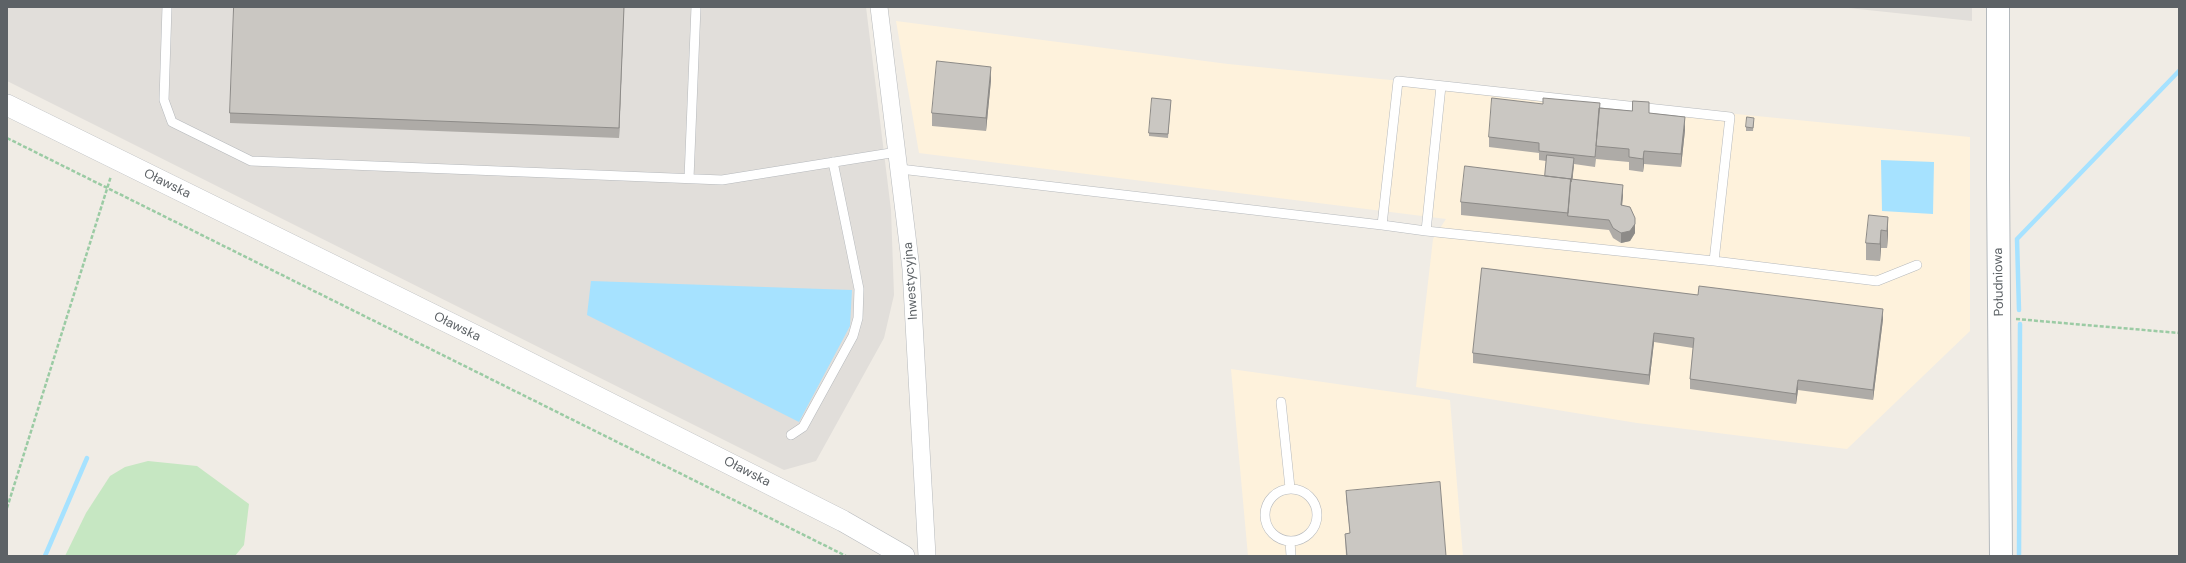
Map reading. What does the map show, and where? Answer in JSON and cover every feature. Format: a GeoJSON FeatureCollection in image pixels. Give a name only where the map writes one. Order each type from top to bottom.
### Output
{"type":"FeatureCollection","features":[{"type":"Feature","properties":{"kind":"main road","name":"Południowa"},"geometry":{"type":"LineString","coordinates":[[1998,7],[2001,556]]}},
{"type":"Feature","properties":{"kind":"street","name":"Inwestycyjna"},"geometry":{"type":"LineString","coordinates":[[879,7],[900,169],[911,269],[927,556]]}},
{"type":"Feature","properties":{"kind":"street","name":"Oławska"},"geometry":{"type":"LineString","coordinates":[[7,105],[482,339],[808,503],[904,556]]}},
{"type":"Feature","properties":{"kind":"lane"},"geometry":{"type":"LineString","coordinates":[[167,7],[164,100],[172,122],[251,161],[722,180],[897,152]]}},
{"type":"Feature","properties":{"kind":"lane"},"geometry":{"type":"LineString","coordinates":[[689,178],[696,7]]}},
{"type":"Feature","properties":{"kind":"lane"},"geometry":{"type":"LineString","coordinates":[[1382,225],[1398,81],[1730,117],[1714,261]]}},
{"type":"Feature","properties":{"kind":"lane"},"geometry":{"type":"LineString","coordinates":[[1426,232],[1441,86]]}},
{"type":"Feature","properties":{"kind":"lane"},"geometry":{"type":"LineString","coordinates":[[792,435],[803,427],[853,336],[858,318],[858,289],[833,162]]}},
{"type":"Feature","properties":{"kind":"lane"},"geometry":{"type":"LineString","coordinates":[[900,169],[1382,225],[1426,232],[1714,261],[1877,281],[1917,265]]}},
{"type":"Feature","properties":{"kind":"lane"},"geometry":{"type":"LineString","coordinates":[[1281,402],[1290,488]]}},
{"type":"Feature","properties":{"kind":"lane"},"geometry":{"type":"LineString","coordinates":[[1290,488],[1298,489],[1312,498],[1317,514],[1312,530],[1298,540],[1290,541],[1273,535],[1264,519],[1264,510],[1270,498],[1281,490],[1290,488]]}},
{"type":"Feature","properties":{"kind":"lane"},"geometry":{"type":"LineString","coordinates":[[1290,541],[1291,556]]}},
{"type":"Feature","properties":{"kind":"path"},"geometry":{"type":"LineString","coordinates":[[7,138],[846,556]]}},
{"type":"Feature","properties":{"kind":"path"},"geometry":{"type":"LineString","coordinates":[[7,508],[116,159]]}},
{"type":"Feature","properties":{"kind":"path"},"geometry":{"type":"LineString","coordinates":[[1999,317],[2179,333]]}},
{"type":"Feature","properties":{"kind":"shaded area"},"geometry":{"type":"Polygon","coordinates":[[[7,7],[866,7],[891,210],[894,295],[884,338],[816,461],[784,470],[7,81],[7,7]]]}},
{"type":"Feature","properties":{"kind":"shaded area"},"geometry":{"type":"Polygon","coordinates":[[[1839,7],[1972,7],[1972,21],[1839,7]]]}},
{"type":"Feature","properties":{"kind":"shaded area"},"geometry":{"type":"Polygon","coordinates":[[[896,21],[1228,64],[1970,137],[1970,331],[1847,449],[1637,423],[1416,387],[1433,239],[1446,219],[919,153],[896,21]]]}},
{"type":"Feature","properties":{"kind":"shaded area"},"geometry":{"type":"Polygon","coordinates":[[[1231,369],[1450,400],[1463,556],[1248,556],[1231,369]]]}},
{"type":"Feature","properties":{"kind":"green space"},"geometry":{"type":"Polygon","coordinates":[[[148,461],[197,466],[249,504],[244,545],[235,556],[65,556],[86,513],[110,476],[125,467],[148,461]]]}},
{"type":"Feature","properties":{"kind":"water"},"geometry":{"type":"Polygon","coordinates":[[[1881,160],[1934,162],[1933,214],[1882,211],[1881,160]]]}},
{"type":"Feature","properties":{"kind":"water"},"geometry":{"type":"Polygon","coordinates":[[[591,281],[852,290],[850,326],[799,422],[587,315],[591,281]]]}},
{"type":"Feature","properties":{"kind":"building"},"geometry":{"type":"Polygon","coordinates":[[[234,7],[624,7],[619,128],[230,113],[234,7]]]}},
{"type":"Feature","properties":{"kind":"building"},"geometry":{"type":"Polygon","coordinates":[[[937,61],[991,67],[986,118],[932,113],[937,61]]]}},
{"type":"Feature","properties":{"kind":"building"},"geometry":{"type":"Polygon","coordinates":[[[1152,98],[1171,100],[1168,134],[1149,133],[1152,98]]]}},
{"type":"Feature","properties":{"kind":"building"},"geometry":{"type":"Polygon","coordinates":[[[1492,98],[1543,104],[1543,98],[1600,103],[1595,157],[1539,151],[1539,143],[1489,137],[1492,98]]]}},
{"type":"Feature","properties":{"kind":"building"},"geometry":{"type":"Polygon","coordinates":[[[1633,101],[1649,102],[1649,113],[1685,117],[1681,154],[1644,151],[1643,159],[1629,157],[1629,149],[1596,146],[1599,108],[1632,111],[1633,101]]]}},
{"type":"Feature","properties":{"kind":"building"},"geometry":{"type":"Polygon","coordinates":[[[1747,117],[1754,118],[1753,128],[1746,127],[1747,117]]]}},
{"type":"Feature","properties":{"kind":"building"},"geometry":{"type":"Polygon","coordinates":[[[1547,155],[1574,158],[1571,182],[1571,179],[1545,176],[1547,155]]]}},
{"type":"Feature","properties":{"kind":"building"},"geometry":{"type":"Polygon","coordinates":[[[1465,166],[1571,179],[1568,213],[1461,202],[1465,166]]]}},
{"type":"Feature","properties":{"kind":"building"},"geometry":{"type":"Polygon","coordinates":[[[1571,179],[1623,185],[1621,205],[1630,207],[1635,218],[1635,224],[1630,231],[1621,233],[1613,228],[1609,220],[1568,216],[1571,179]]]}},
{"type":"Feature","properties":{"kind":"building"},"geometry":{"type":"Polygon","coordinates":[[[1869,215],[1888,217],[1887,231],[1881,230],[1880,244],[1866,243],[1869,215]]]}},
{"type":"Feature","properties":{"kind":"building"},"geometry":{"type":"Polygon","coordinates":[[[1482,268],[1698,295],[1699,286],[1883,309],[1873,390],[1798,380],[1796,394],[1690,379],[1694,338],[1654,333],[1649,375],[1473,353],[1482,268]]]}},
{"type":"Feature","properties":{"kind":"building"},"geometry":{"type":"Polygon","coordinates":[[[1440,482],[1446,556],[1347,556],[1345,534],[1350,533],[1346,491],[1440,482]]]}},
{"type":"Feature","properties":{"kind":"waterway"},"geometry":{"type":"LineString","coordinates":[[2019,310],[2017,239],[2179,71]]}},
{"type":"Feature","properties":{"kind":"waterway"},"geometry":{"type":"LineString","coordinates":[[2019,556],[2020,324]]}},
{"type":"Feature","properties":{"kind":"waterway"},"geometry":{"type":"LineString","coordinates":[[45,556],[87,458]]}}]}
